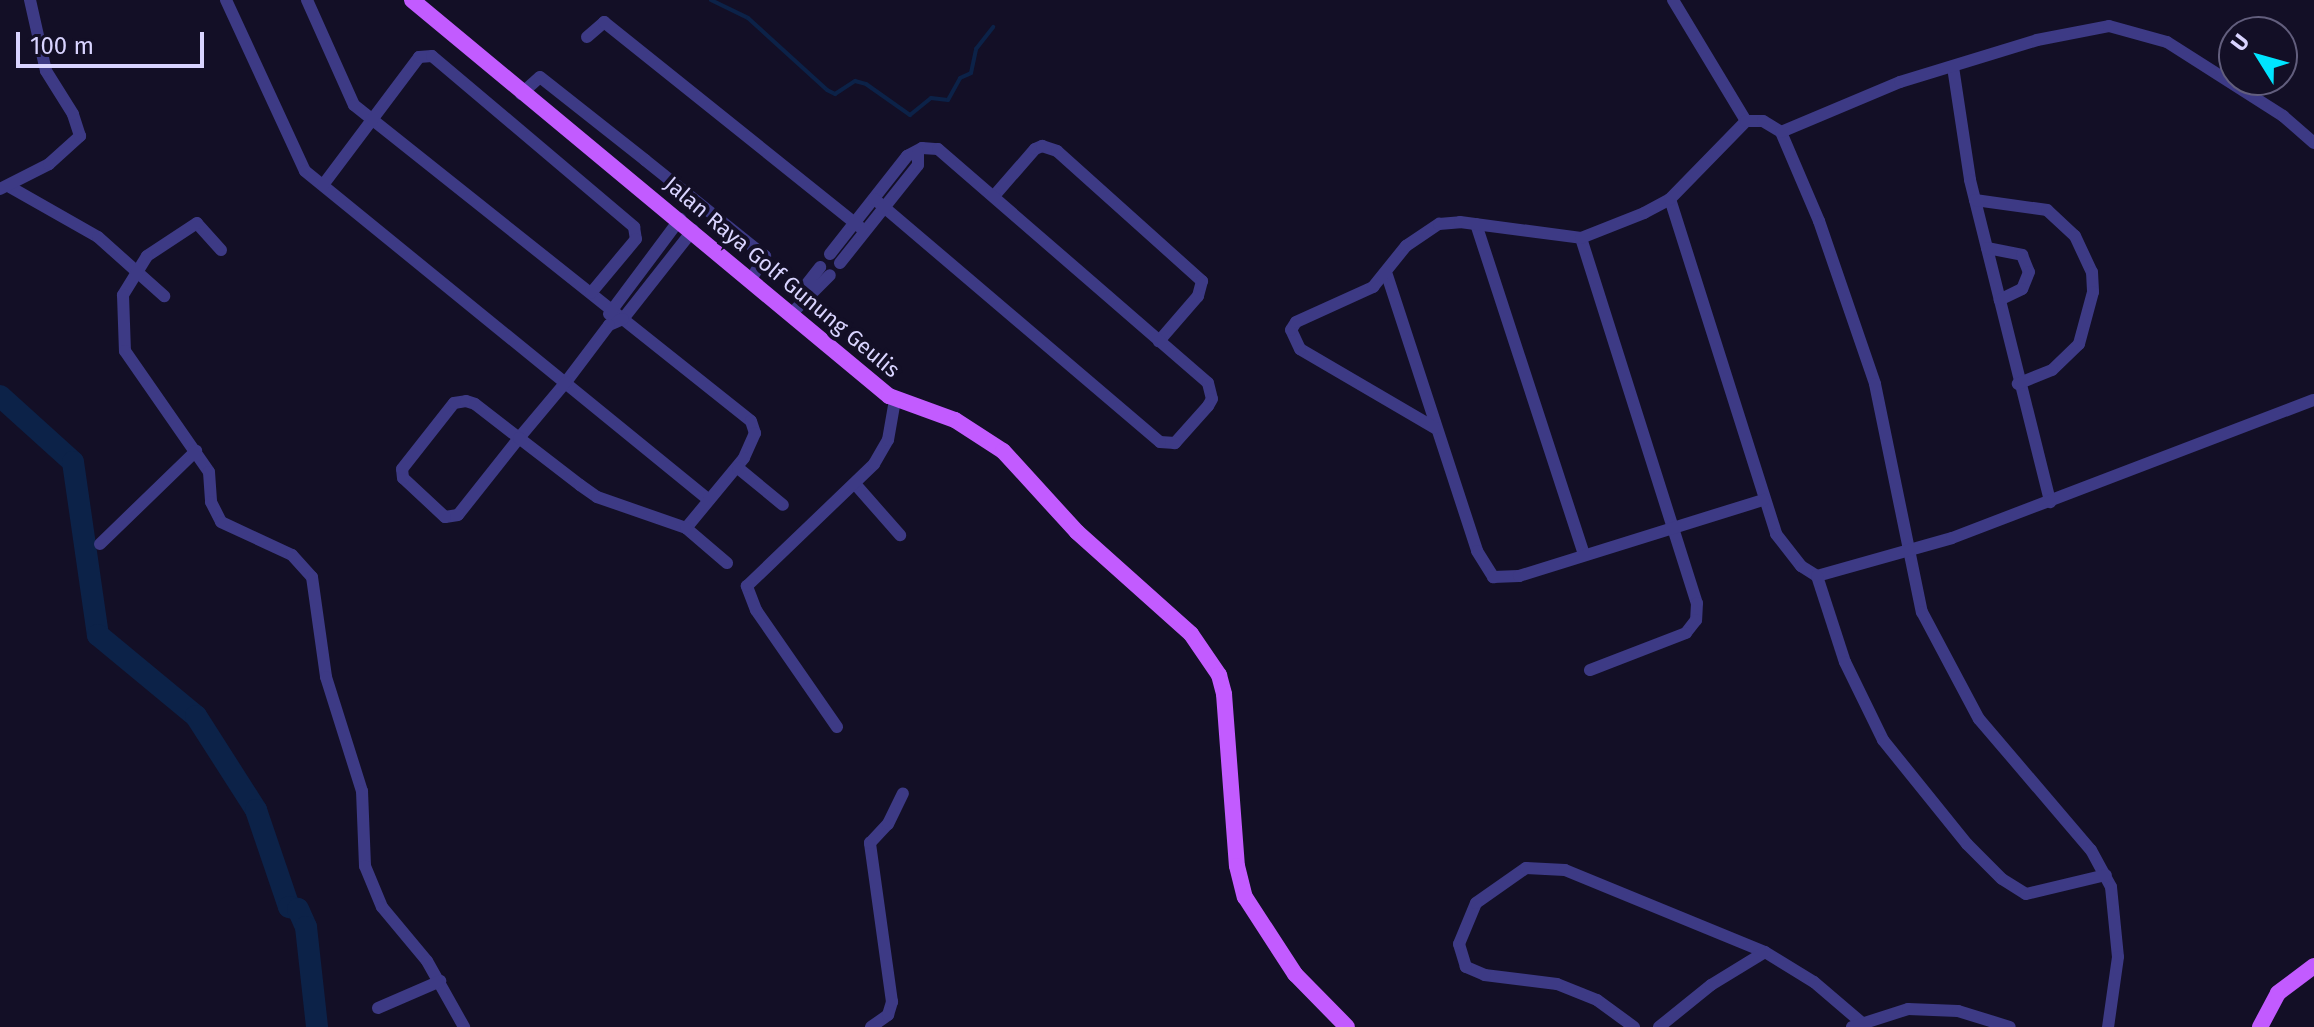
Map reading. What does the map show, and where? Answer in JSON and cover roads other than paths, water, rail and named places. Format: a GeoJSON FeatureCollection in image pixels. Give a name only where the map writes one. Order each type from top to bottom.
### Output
{"type":"FeatureCollection","features":[{"type":"Feature","properties":{"kind":"main road","name":"Jalan Raya Golf Gunung Geulis"},"geometry":{"type":"LineString","coordinates":[[412,0],[521,94],[752,278],[797,307],[895,400],[963,424],[1003,451],[1077,532],[1191,634],[1208,656],[1224,694],[1237,866],[1245,897],[1295,974],[1347,1027]]}},
{"type":"Feature","properties":{"kind":"main road"},"geometry":{"type":"LineString","coordinates":[[2260,1027],[2278,993],[2314,966]]}},
{"type":"Feature","properties":{"kind":"street"},"geometry":{"type":"LineString","coordinates":[[5,188],[49,164],[80,136],[73,114],[46,71],[31,5],[42,0]]}},
{"type":"Feature","properties":{"kind":"street"},"geometry":{"type":"LineString","coordinates":[[226,0],[297,161],[709,500]]}},
{"type":"Feature","properties":{"kind":"street"},"geometry":{"type":"LineString","coordinates":[[307,0],[349,100],[371,121],[751,421],[753,444],[738,468],[686,528]]}},
{"type":"Feature","properties":{"kind":"street"},"geometry":{"type":"LineString","coordinates":[[1673,0],[1746,121]]}},
{"type":"Feature","properties":{"kind":"street"},"geometry":{"type":"LineString","coordinates":[[587,37],[604,22],[860,227]]}},
{"type":"Feature","properties":{"kind":"street"},"geometry":{"type":"LineString","coordinates":[[1781,132],[1900,82],[2066,34],[2109,26],[2136,30],[2200,61],[2283,116],[2314,143]]}},
{"type":"Feature","properties":{"kind":"street"},"geometry":{"type":"LineString","coordinates":[[323,185],[419,57],[432,56],[634,227],[636,239],[591,293]]}},
{"type":"Feature","properties":{"kind":"street"},"geometry":{"type":"LineString","coordinates":[[1953,67],[1975,200],[2018,384],[2050,502]]}},
{"type":"Feature","properties":{"kind":"street"},"geometry":{"type":"LineString","coordinates":[[521,94],[540,77],[645,160],[765,256],[752,278]]}},
{"type":"Feature","properties":{"kind":"street"},"geometry":{"type":"LineString","coordinates":[[1435,428],[1348,379],[1293,340],[1296,322],[1350,301],[1387,275],[1420,235],[1439,224],[1476,224],[1581,238],[1670,199],[1746,121],[1763,121],[1781,132],[1819,221],[1867,359],[1922,612],[1959,687],[2002,750],[2091,850],[2106,875],[2114,902],[2118,957],[2108,1027]]}},
{"type":"Feature","properties":{"kind":"street"},"geometry":{"type":"LineString","coordinates":[[835,258],[880,203],[907,156],[938,149],[1159,341],[1212,391],[1212,399],[1188,432],[1168,444],[1139,425],[880,203]]}},
{"type":"Feature","properties":{"kind":"street"},"geometry":{"type":"LineString","coordinates":[[994,196],[1035,149],[1057,151],[1202,281],[1198,296],[1159,341]]}},
{"type":"Feature","properties":{"kind":"street"},"geometry":{"type":"LineString","coordinates":[[631,180],[645,160]]}},
{"type":"Feature","properties":{"kind":"street"},"geometry":{"type":"LineString","coordinates":[[646,192],[660,173]]}},
{"type":"Feature","properties":{"kind":"street"},"geometry":{"type":"LineString","coordinates":[[5,188],[98,237],[164,296]]}},
{"type":"Feature","properties":{"kind":"street"},"geometry":{"type":"LineString","coordinates":[[1670,199],[1763,500],[1782,544],[1817,576],[1845,662],[1883,740],[1967,844],[2002,879],[2026,894],[2106,875]]}},
{"type":"Feature","properties":{"kind":"street"},"geometry":{"type":"LineString","coordinates":[[1975,200],[2047,210],[2075,236],[2092,272],[2093,292],[2079,344],[2052,370],[2018,384]]}},
{"type":"Feature","properties":{"kind":"street"},"geometry":{"type":"LineString","coordinates":[[221,250],[197,223],[167,239],[136,269],[122,305],[125,351],[196,451],[212,481],[211,502],[221,522],[292,555],[312,577],[326,677],[362,791],[365,866],[382,907],[440,981],[464,1027]]}},
{"type":"Feature","properties":{"kind":"street"},"geometry":{"type":"LineString","coordinates":[[609,325],[609,307],[686,224]]}},
{"type":"Feature","properties":{"kind":"street"},"geometry":{"type":"LineString","coordinates":[[686,224],[623,319],[609,325],[566,382],[519,438],[452,519],[403,478],[402,469],[461,400],[475,404],[519,438],[597,497],[686,528],[727,563]]}},
{"type":"Feature","properties":{"kind":"street"},"geometry":{"type":"LineString","coordinates":[[1476,224],[1583,552]]}},
{"type":"Feature","properties":{"kind":"street"},"geometry":{"type":"LineString","coordinates":[[1581,238],[1691,574],[1696,620],[1686,633],[1590,670]]}},
{"type":"Feature","properties":{"kind":"street"},"geometry":{"type":"LineString","coordinates":[[1987,248],[2022,255],[2029,272],[2022,289],[1999,300]]}},
{"type":"Feature","properties":{"kind":"street"},"geometry":{"type":"LineString","coordinates":[[797,307],[803,289],[825,271]]}},
{"type":"Feature","properties":{"kind":"street"},"geometry":{"type":"LineString","coordinates":[[1387,275],[1477,551],[1493,577],[1519,576],[1583,552],[1763,500]]}},
{"type":"Feature","properties":{"kind":"street"},"geometry":{"type":"LineString","coordinates":[[837,727],[746,594],[752,577],[856,485],[888,440],[895,400]]}},
{"type":"Feature","properties":{"kind":"street"},"geometry":{"type":"LineString","coordinates":[[1817,576],[1909,552],[2050,502],[2314,400]]}},
{"type":"Feature","properties":{"kind":"street"},"geometry":{"type":"LineString","coordinates":[[100,544],[196,451]]}},
{"type":"Feature","properties":{"kind":"street"},"geometry":{"type":"LineString","coordinates":[[738,468],[783,505]]}},
{"type":"Feature","properties":{"kind":"street"},"geometry":{"type":"LineString","coordinates":[[856,485],[900,535]]}},
{"type":"Feature","properties":{"kind":"street"},"geometry":{"type":"LineString","coordinates":[[871,1027],[888,1015],[892,1002],[870,843],[888,824],[903,793]]}},
{"type":"Feature","properties":{"kind":"street"},"geometry":{"type":"LineString","coordinates":[[1634,1027],[1597,1000],[1557,984],[1485,975],[1466,967],[1459,944],[1476,903],[1507,877],[1545,866],[1765,952],[1814,982],[1857,1025],[1908,1009],[1932,1009],[2010,1027]]}},
{"type":"Feature","properties":{"kind":"street"},"geometry":{"type":"LineString","coordinates":[[1659,1027],[1711,985],[1765,952]]}},
{"type":"Feature","properties":{"kind":"street"},"geometry":{"type":"LineString","coordinates":[[378,1008],[440,981]]}},
{"type":"Feature","properties":{"kind":"waterway"},"geometry":{"type":"LineString","coordinates":[[711,0],[748,18],[827,90],[835,94],[855,81],[866,84],[910,115],[931,98],[948,100],[960,78],[971,73],[976,49],[993,27]]}},
{"type":"Feature","properties":{"kind":"waterway"},"geometry":{"type":"LineString","coordinates":[[0,396],[73,462],[98,635],[196,716],[256,810],[289,907],[298,909],[306,927],[317,1027]]}}]}
